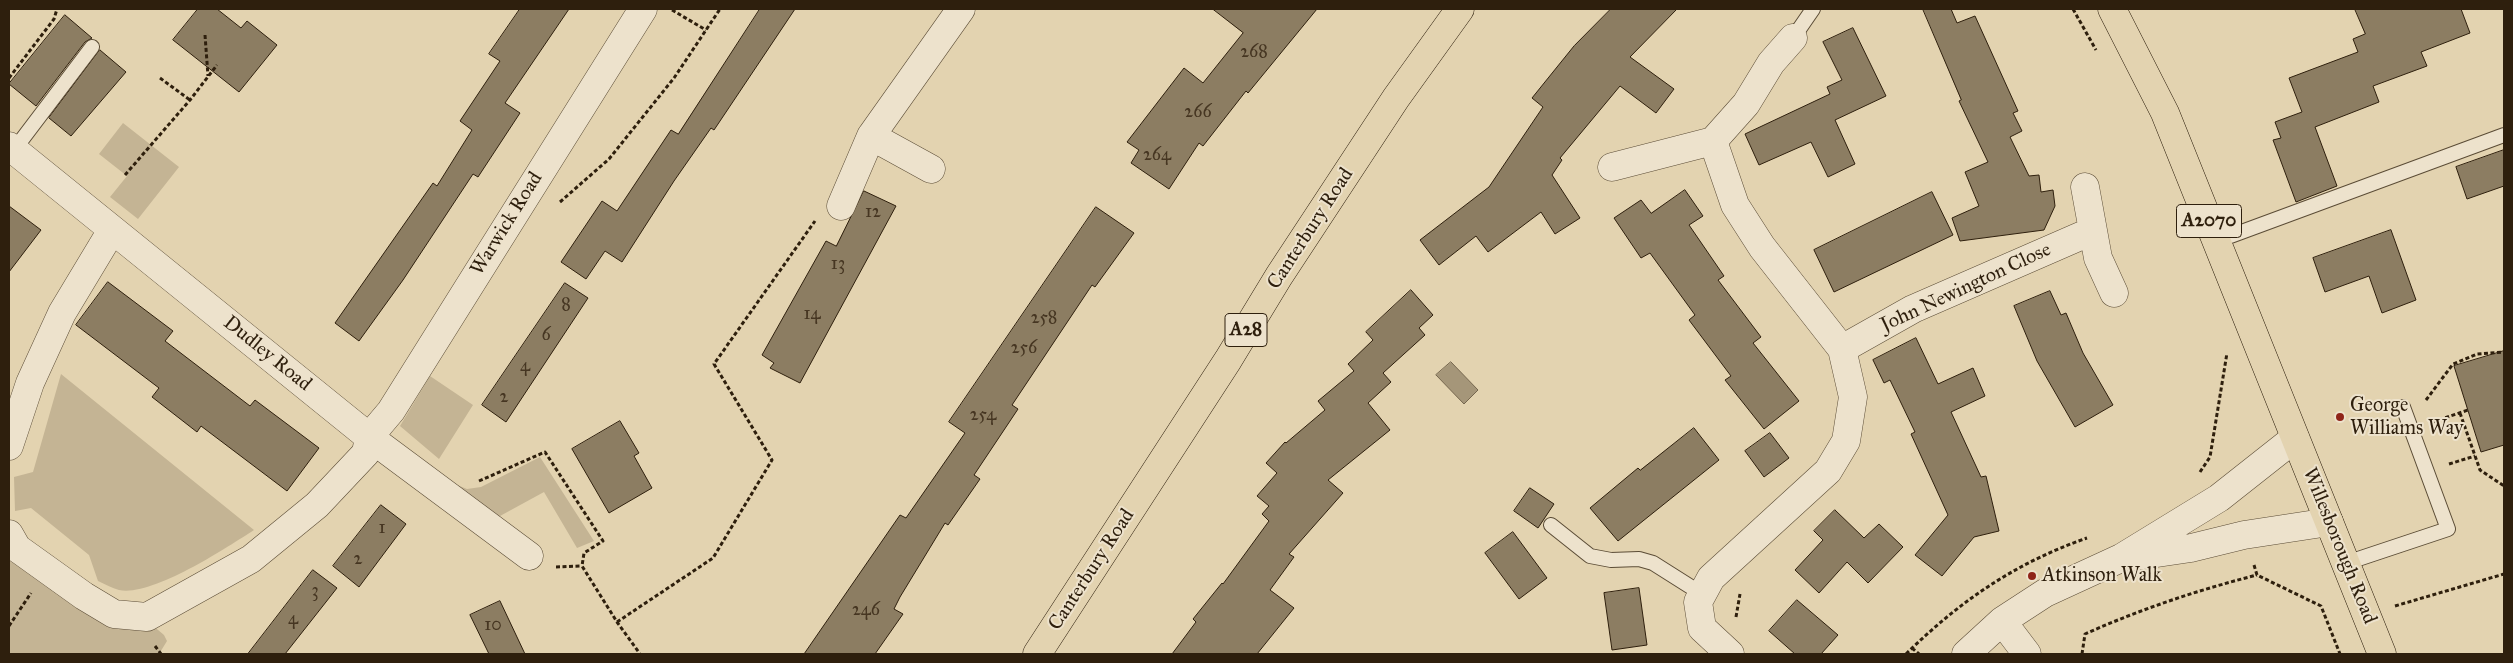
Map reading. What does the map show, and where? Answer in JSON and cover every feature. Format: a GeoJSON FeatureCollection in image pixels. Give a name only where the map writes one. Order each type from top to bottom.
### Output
{"type":"FeatureCollection","features":[{"type":"Feature","properties":{"kind":"main road","name":"Canterbury Road"},"geometry":{"type":"LineString","coordinates":[[1037,654],[1228,360],[1284,268],[1396,98],[1460,9]]}},
{"type":"Feature","properties":{"kind":"main road","name":"A2070"},"geometry":{"type":"LineString","coordinates":[[2112,9],[2165,114],[2295,438]]}},
{"type":"Feature","properties":{"kind":"main road","name":"Willesborough Road"},"geometry":{"type":"LineString","coordinates":[[2295,438],[2368,615],[2382,654]]}},
{"type":"Feature","properties":{"kind":"street","name":"Warwick Road"},"geometry":{"type":"LineString","coordinates":[[9,534],[17,548],[114,614],[147,617],[250,560],[316,505],[366,453],[369,437],[391,411],[643,9]]}},
{"type":"Feature","properties":{"kind":"street"},"geometry":{"type":"LineString","coordinates":[[841,206],[871,136],[961,9]]}},
{"type":"Feature","properties":{"kind":"street"},"geometry":{"type":"LineString","coordinates":[[1612,167],[1713,141],[1746,104],[1771,64],[1793,38]]}},
{"type":"Feature","properties":{"kind":"street"},"geometry":{"type":"LineString","coordinates":[[871,136],[931,170]]}},
{"type":"Feature","properties":{"kind":"street"},"geometry":{"type":"LineString","coordinates":[[1713,141],[1735,205],[1762,247],[1842,349],[1853,397],[1846,441],[1828,471],[1711,578],[1698,602],[1702,628],[1730,654]]}},
{"type":"Feature","properties":{"kind":"street","name":"Dudley Road"},"geometry":{"type":"LineString","coordinates":[[11,148],[369,437],[529,556]]}},
{"type":"Feature","properties":{"kind":"street"},"geometry":{"type":"LineString","coordinates":[[2085,187],[2098,258],[2114,293]]}},
{"type":"Feature","properties":{"kind":"street"},"geometry":{"type":"LineString","coordinates":[[9,446],[30,383],[62,313],[112,230]]}},
{"type":"Feature","properties":{"kind":"street","name":"John Newington Close"},"geometry":{"type":"LineString","coordinates":[[1842,349],[1913,310],[2092,230]]}},
{"type":"Feature","properties":{"kind":"street"},"geometry":{"type":"LineString","coordinates":[[1966,654],[2002,621],[2045,593],[2121,558],[2219,498],[2295,438]]}},
{"type":"Feature","properties":{"kind":"street"},"geometry":{"type":"LineString","coordinates":[[2121,558],[2191,548],[2244,535],[2329,522]]}},
{"type":"Feature","properties":{"kind":"street"},"geometry":{"type":"LineString","coordinates":[[2002,621],[2027,654]]}},
{"type":"Feature","properties":{"kind":"lane"},"geometry":{"type":"LineString","coordinates":[[1793,38],[1813,9]]}},
{"type":"Feature","properties":{"kind":"lane"},"geometry":{"type":"LineString","coordinates":[[11,148],[92,47]]}},
{"type":"Feature","properties":{"kind":"lane"},"geometry":{"type":"LineString","coordinates":[[2217,241],[2504,135]]}},
{"type":"Feature","properties":{"kind":"lane"},"geometry":{"type":"LineString","coordinates":[[2346,563],[2448,530],[2403,407]]}},
{"type":"Feature","properties":{"kind":"lane"},"geometry":{"type":"LineString","coordinates":[[1551,525],[1590,556],[1611,560],[1639,559],[1653,563],[1702,594]]}},
{"type":"Feature","properties":{"kind":"path"},"geometry":{"type":"LineString","coordinates":[[9,78],[54,19],[57,9]]}},
{"type":"Feature","properties":{"kind":"path"},"geometry":{"type":"LineString","coordinates":[[670,9],[706,30]]}},
{"type":"Feature","properties":{"kind":"path"},"geometry":{"type":"LineString","coordinates":[[559,203],[609,159],[674,78],[720,9]]}},
{"type":"Feature","properties":{"kind":"path"},"geometry":{"type":"LineString","coordinates":[[2073,9],[2099,57]]}},
{"type":"Feature","properties":{"kind":"path"},"geometry":{"type":"LineString","coordinates":[[205,35],[208,76]]}},
{"type":"Feature","properties":{"kind":"path"},"geometry":{"type":"LineString","coordinates":[[125,174],[190,100],[217,65]]}},
{"type":"Feature","properties":{"kind":"path"},"geometry":{"type":"LineString","coordinates":[[160,78],[190,100]]}},
{"type":"Feature","properties":{"kind":"path"},"geometry":{"type":"LineString","coordinates":[[617,622],[713,558],[772,460],[714,364],[831,198],[841,206]]}},
{"type":"Feature","properties":{"kind":"path"},"geometry":{"type":"LineString","coordinates":[[2219,498],[2199,474],[2210,457],[2228,354],[2224,345]]}},
{"type":"Feature","properties":{"kind":"path"},"geometry":{"type":"LineString","coordinates":[[2410,426],[2453,364],[2476,354],[2504,352]]}},
{"type":"Feature","properties":{"kind":"path"},"geometry":{"type":"LineString","coordinates":[[2410,426],[2460,414],[2468,410]]}},
{"type":"Feature","properties":{"kind":"path"},"geometry":{"type":"LineString","coordinates":[[2460,414],[2480,470],[2504,486]]}},
{"type":"Feature","properties":{"kind":"path"},"geometry":{"type":"LineString","coordinates":[[475,483],[545,452],[603,541],[584,553],[582,566],[617,622],[640,654]]}},
{"type":"Feature","properties":{"kind":"path"},"geometry":{"type":"LineString","coordinates":[[2244,535],[2257,574]]}},
{"type":"Feature","properties":{"kind":"path"},"geometry":{"type":"LineString","coordinates":[[1735,556],[1749,569],[1742,580],[1736,622]]}},
{"type":"Feature","properties":{"kind":"path"},"geometry":{"type":"LineString","coordinates":[[9,626],[47,570]]}},
{"type":"Feature","properties":{"kind":"path"},"geometry":{"type":"LineString","coordinates":[[2082,654],[2085,634],[2195,590],[2257,574],[2321,606],[2340,654]]}},
{"type":"Feature","properties":{"kind":"path"},"geometry":{"type":"LineString","coordinates":[[2368,615],[2504,574]]}},
{"type":"Feature","properties":{"kind":"path"},"geometry":{"type":"LineString","coordinates":[[1912,648],[1919,654]]}},
{"type":"Feature","properties":{"kind":"shaded area"},"geometry":{"type":"Polygon","coordinates":[[[123,123],[179,167],[138,219],[110,197],[127,176],[99,154],[123,123]]]}},
{"type":"Feature","properties":{"kind":"shaded area"},"geometry":{"type":"Polygon","coordinates":[[[1451,362],[1478,390],[1464,404],[1436,375],[1451,362]]]}},
{"type":"Feature","properties":{"kind":"shaded area"},"geometry":{"type":"Polygon","coordinates":[[[61,374],[254,530],[208,559],[169,579],[150,586],[133,590],[119,590],[98,581],[89,555],[31,508],[15,511],[14,477],[33,472],[61,374]]]}},
{"type":"Feature","properties":{"kind":"shaded area"},"geometry":{"type":"Polygon","coordinates":[[[430,376],[473,405],[439,459],[400,426],[430,376]]]}},
{"type":"Feature","properties":{"kind":"shaded area"},"geometry":{"type":"Polygon","coordinates":[[[540,457],[594,541],[577,548],[544,492],[500,516],[486,514],[447,481],[467,489],[481,487],[540,457]]]}},
{"type":"Feature","properties":{"kind":"shaded area"},"geometry":{"type":"Polygon","coordinates":[[[9,553],[25,569],[111,628],[151,624],[164,635],[167,641],[159,654],[9,654],[9,553]]]}},
{"type":"Feature","properties":{"kind":"building"},"geometry":{"type":"Polygon","coordinates":[[[198,9],[217,9],[241,28],[247,21],[277,45],[239,92],[173,40],[198,9]]]}},
{"type":"Feature","properties":{"kind":"building"},"geometry":{"type":"Polygon","coordinates":[[[520,9],[569,9],[505,103],[520,113],[478,177],[473,174],[403,280],[359,341],[335,323],[433,183],[437,186],[472,130],[460,121],[500,61],[489,54],[520,9]]]}},
{"type":"Feature","properties":{"kind":"building"},"geometry":{"type":"Polygon","coordinates":[[[760,9],[795,9],[714,130],[711,128],[674,181],[622,262],[605,251],[586,279],[561,262],[602,201],[617,211],[671,130],[678,134],[760,9]]]}},
{"type":"Feature","properties":{"kind":"building"},"geometry":{"type":"Polygon","coordinates":[[[1213,9],[1317,9],[1248,93],[1246,91],[1203,146],[1199,143],[1169,189],[1131,163],[1139,150],[1127,142],[1184,68],[1203,83],[1243,33],[1213,9]]]}},
{"type":"Feature","properties":{"kind":"building"},"geometry":{"type":"Polygon","coordinates":[[[1611,9],[1677,9],[1630,57],[1674,89],[1656,113],[1620,86],[1560,158],[1562,160],[1552,175],[1580,218],[1555,234],[1541,212],[1488,252],[1476,236],[1439,265],[1420,240],[1489,187],[1543,107],[1532,98],[1574,46],[1611,9]]]}},
{"type":"Feature","properties":{"kind":"building"},"geometry":{"type":"Polygon","coordinates":[[[1923,9],[1951,9],[1957,23],[1975,16],[2018,111],[2013,113],[2022,131],[2010,137],[2029,176],[2039,175],[2041,192],[2053,190],[2055,206],[2044,230],[1960,241],[1952,218],[1979,206],[1965,172],[1988,162],[1959,101],[1961,100],[1923,9]]]}},
{"type":"Feature","properties":{"kind":"building"},"geometry":{"type":"Polygon","coordinates":[[[2355,9],[2461,9],[2470,33],[2421,52],[2427,66],[2373,86],[2379,102],[2315,127],[2337,186],[2296,202],[2273,140],[2281,138],[2275,122],[2302,112],[2289,78],[2358,52],[2353,39],[2365,34],[2355,9]]]}},
{"type":"Feature","properties":{"kind":"building"},"geometry":{"type":"Polygon","coordinates":[[[65,15],[92,38],[85,42],[36,106],[9,84],[65,15]]]}},
{"type":"Feature","properties":{"kind":"building"},"geometry":{"type":"Polygon","coordinates":[[[1853,28],[1886,96],[1835,120],[1855,164],[1828,177],[1811,142],[1759,165],[1745,134],[1830,94],[1827,87],[1842,80],[1823,42],[1853,28]]]}},
{"type":"Feature","properties":{"kind":"building"},"geometry":{"type":"Polygon","coordinates":[[[100,50],[126,72],[71,136],[49,118],[100,50]]]}},
{"type":"Feature","properties":{"kind":"building"},"geometry":{"type":"Polygon","coordinates":[[[2504,150],[2504,186],[2467,199],[2456,167],[2504,150]]]}},
{"type":"Feature","properties":{"kind":"building"},"geometry":{"type":"Polygon","coordinates":[[[1685,190],[1703,216],[1689,225],[1724,276],[1718,280],[1761,337],[1753,343],[1799,401],[1764,429],[1725,380],[1731,376],[1689,320],[1695,315],[1650,253],[1641,258],[1614,218],[1641,200],[1651,213],[1685,190]]]}},
{"type":"Feature","properties":{"kind":"building"},"geometry":{"type":"Polygon","coordinates":[[[864,191],[896,206],[800,383],[770,368],[774,363],[762,355],[826,241],[836,246],[864,191]]]}},
{"type":"Feature","properties":{"kind":"building"},"geometry":{"type":"Polygon","coordinates":[[[1932,192],[1953,235],[1834,292],[1814,250],[1932,192]]]}},
{"type":"Feature","properties":{"kind":"building"},"geometry":{"type":"Polygon","coordinates":[[[9,206],[41,230],[9,272],[9,206]]]}},
{"type":"Feature","properties":{"kind":"building"},"geometry":{"type":"Polygon","coordinates":[[[1096,207],[1134,233],[1095,287],[1092,285],[1012,405],[1018,409],[974,475],[980,479],[948,525],[945,523],[900,597],[894,609],[903,614],[875,654],[804,654],[900,515],[906,518],[965,433],[949,422],[1096,207]]]}},
{"type":"Feature","properties":{"kind":"building"},"geometry":{"type":"Polygon","coordinates":[[[2391,230],[2416,300],[2382,313],[2369,276],[2325,292],[2313,258],[2391,230]]]}},
{"type":"Feature","properties":{"kind":"building"},"geometry":{"type":"Polygon","coordinates":[[[108,282],[173,331],[165,341],[250,406],[255,400],[319,448],[287,491],[201,426],[197,432],[152,397],[159,388],[76,325],[108,282]]]}},
{"type":"Feature","properties":{"kind":"building"},"geometry":{"type":"Polygon","coordinates":[[[565,283],[588,298],[506,422],[482,405],[565,283]]]}},
{"type":"Feature","properties":{"kind":"building"},"geometry":{"type":"Polygon","coordinates":[[[1411,290],[1433,315],[1419,328],[1425,335],[1383,373],[1391,382],[1368,403],[1390,430],[1328,480],[1343,493],[1289,554],[1294,557],[1270,590],[1294,608],[1257,654],[1172,654],[1196,622],[1193,619],[1223,584],[1269,521],[1262,514],[1269,506],[1257,496],[1277,473],[1266,463],[1285,442],[1325,410],[1318,401],[1354,371],[1348,364],[1373,340],[1366,332],[1411,290]]]}},
{"type":"Feature","properties":{"kind":"building"},"geometry":{"type":"Polygon","coordinates":[[[2050,291],[2061,315],[2066,313],[2083,353],[2113,405],[2075,427],[2037,361],[2014,306],[2050,291]]]}},
{"type":"Feature","properties":{"kind":"building"},"geometry":{"type":"Polygon","coordinates":[[[1916,338],[1938,384],[1973,368],[1985,396],[1951,412],[1981,477],[1986,476],[1999,531],[1974,537],[1942,576],[1915,555],[1948,515],[1911,434],[1915,432],[1890,380],[1884,383],[1873,360],[1916,338]]]}},
{"type":"Feature","properties":{"kind":"building"},"geometry":{"type":"Polygon","coordinates":[[[2504,351],[2504,445],[2481,452],[2454,366],[2504,351]]]}},
{"type":"Feature","properties":{"kind":"building"},"geometry":{"type":"Polygon","coordinates":[[[620,421],[639,453],[634,456],[652,488],[609,513],[572,449],[620,421]]]}},
{"type":"Feature","properties":{"kind":"building"},"geometry":{"type":"Polygon","coordinates":[[[1694,428],[1719,460],[1618,541],[1590,508],[1638,468],[1640,470],[1694,428]]]}},
{"type":"Feature","properties":{"kind":"building"},"geometry":{"type":"Polygon","coordinates":[[[1770,433],[1789,458],[1764,477],[1745,451],[1770,433]]]}},
{"type":"Feature","properties":{"kind":"building"},"geometry":{"type":"Polygon","coordinates":[[[1530,488],[1554,504],[1538,528],[1514,511],[1530,488]]]}},
{"type":"Feature","properties":{"kind":"building"},"geometry":{"type":"Polygon","coordinates":[[[381,505],[406,524],[359,587],[333,566],[381,505]]]}},
{"type":"Feature","properties":{"kind":"building"},"geometry":{"type":"Polygon","coordinates":[[[1835,510],[1864,538],[1879,524],[1903,547],[1868,583],[1847,562],[1819,593],[1795,570],[1823,540],[1814,531],[1835,510]]]}},
{"type":"Feature","properties":{"kind":"building"},"geometry":{"type":"Polygon","coordinates":[[[1513,532],[1547,578],[1519,599],[1485,553],[1513,532]]]}},
{"type":"Feature","properties":{"kind":"building"},"geometry":{"type":"Polygon","coordinates":[[[313,570],[337,588],[285,654],[248,654],[313,570]]]}},
{"type":"Feature","properties":{"kind":"building"},"geometry":{"type":"Polygon","coordinates":[[[1639,588],[1647,645],[1612,650],[1604,593],[1639,588]]]}},
{"type":"Feature","properties":{"kind":"building"},"geometry":{"type":"Polygon","coordinates":[[[1797,600],[1838,635],[1821,654],[1795,654],[1769,631],[1797,600]]]}},
{"type":"Feature","properties":{"kind":"building"},"geometry":{"type":"Polygon","coordinates":[[[500,601],[525,654],[489,654],[470,615],[500,601]]]}},
{"type":"Feature","properties":{"kind":"place","name":"George Williams Way"},"geometry":{"type":"Point","coordinates":[2340,417]}},
{"type":"Feature","properties":{"kind":"place","name":"Atkinson Walk"},"geometry":{"type":"Point","coordinates":[2032,576]}}]}
